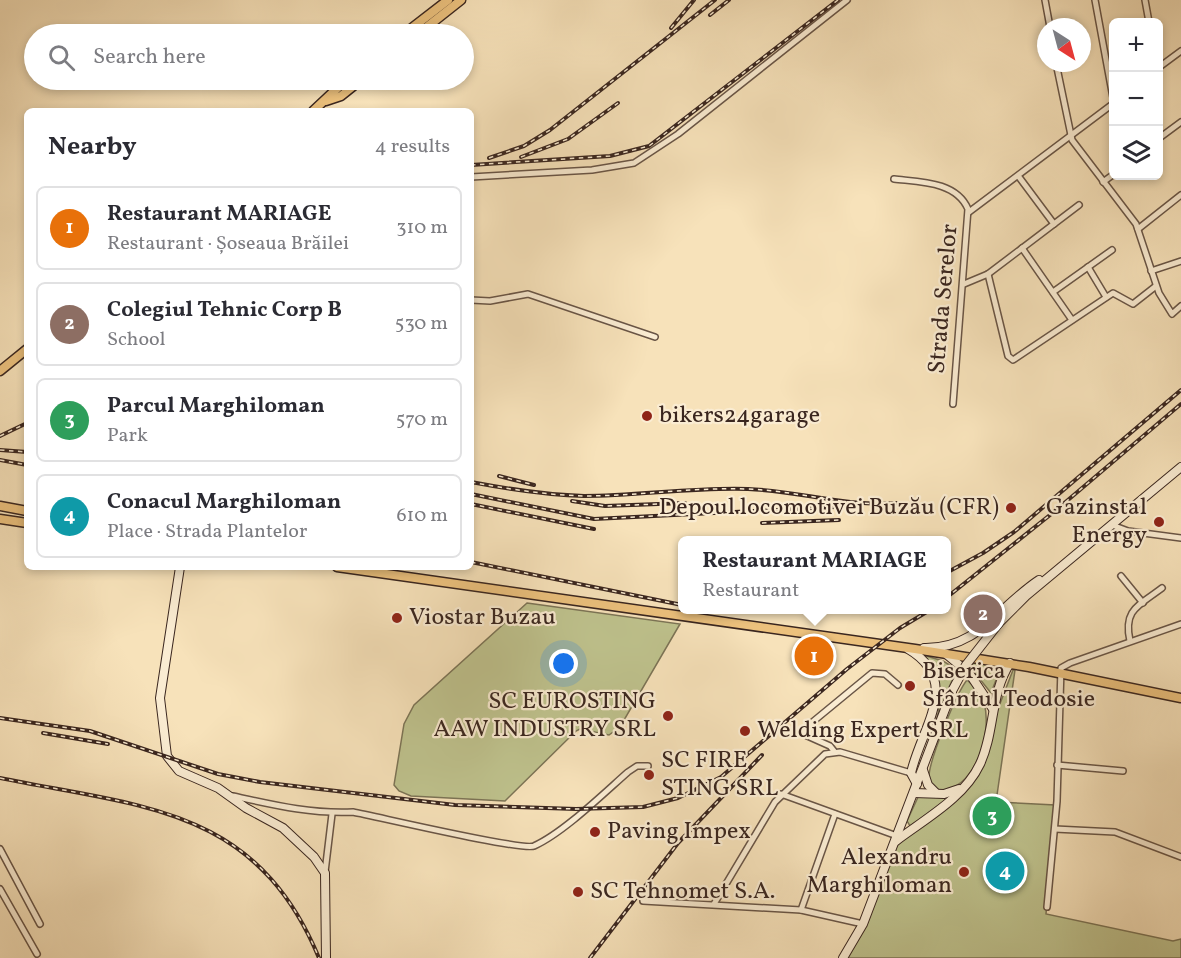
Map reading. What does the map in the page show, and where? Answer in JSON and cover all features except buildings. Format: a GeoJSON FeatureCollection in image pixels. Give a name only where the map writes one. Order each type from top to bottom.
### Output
{"type":"FeatureCollection","features":[{"type":"Feature","properties":{"kind":"main road"},"geometry":{"type":"LineString","coordinates":[[417,24],[448,0]]}},
{"type":"Feature","properties":{"kind":"main road"},"geometry":{"type":"LineString","coordinates":[[431,24],[461,0]]}},
{"type":"Feature","properties":{"kind":"main road"},"geometry":{"type":"LineString","coordinates":[[317,108],[336,90]]}},
{"type":"Feature","properties":{"kind":"main road"},"geometry":{"type":"LineString","coordinates":[[326,101],[341,96],[348,90]]}},
{"type":"Feature","properties":{"kind":"main road"},"geometry":{"type":"LineString","coordinates":[[0,371],[24,351]]}},
{"type":"Feature","properties":{"kind":"main road"},"geometry":{"type":"LineString","coordinates":[[843,958],[863,924],[952,691],[971,658],[999,623],[1181,467]]}},
{"type":"Feature","properties":{"kind":"main road"},"geometry":{"type":"LineString","coordinates":[[0,506],[24,511]]}},
{"type":"Feature","properties":{"kind":"main road"},"geometry":{"type":"LineString","coordinates":[[0,519],[24,523]]}},
{"type":"Feature","properties":{"kind":"main road"},"geometry":{"type":"LineString","coordinates":[[904,647],[943,647],[968,639],[1034,584],[1061,568]]}},
{"type":"Feature","properties":{"kind":"main road"},"geometry":{"type":"LineString","coordinates":[[180,570],[160,698],[165,751],[172,765],[179,771],[232,796],[246,808],[288,831],[314,857],[325,873],[326,958]]}},
{"type":"Feature","properties":{"kind":"main road"},"geometry":{"type":"LineString","coordinates":[[359,570],[1010,663],[1181,698]]}},
{"type":"Feature","properties":{"kind":"main road"},"geometry":{"type":"LineString","coordinates":[[904,647],[927,664],[934,676],[937,692],[911,773],[917,784]]}},
{"type":"Feature","properties":{"kind":"main road"},"geometry":{"type":"LineString","coordinates":[[944,653],[969,673],[993,709]]}},
{"type":"Feature","properties":{"kind":"main road"},"geometry":{"type":"LineString","coordinates":[[896,839],[917,825],[963,787],[980,764],[1000,683],[1010,663]]}},
{"type":"Feature","properties":{"kind":"main road"},"geometry":{"type":"LineString","coordinates":[[923,770],[926,780],[936,793]]}},
{"type":"Feature","properties":{"kind":"main road"},"geometry":{"type":"LineString","coordinates":[[914,793],[952,792],[963,787]]}},
{"type":"Feature","properties":{"kind":"main road"},"geometry":{"type":"LineString","coordinates":[[902,824],[907,829],[917,825]]}},
{"type":"Feature","properties":{"kind":"street"},"geometry":{"type":"LineString","coordinates":[[474,177],[592,170],[634,162],[678,134],[847,0]]}},
{"type":"Feature","properties":{"kind":"street"},"geometry":{"type":"LineString","coordinates":[[1045,0],[1048,18]]}},
{"type":"Feature","properties":{"kind":"street"},"geometry":{"type":"LineString","coordinates":[[1095,0],[1109,80]]}},
{"type":"Feature","properties":{"kind":"street"},"geometry":{"type":"LineString","coordinates":[[1145,0],[1148,18]]}},
{"type":"Feature","properties":{"kind":"street"},"geometry":{"type":"LineString","coordinates":[[1163,64],[1181,51]]}},
{"type":"Feature","properties":{"kind":"street"},"geometry":{"type":"LineString","coordinates":[[1058,72],[1070,136],[1138,229],[1156,286],[1172,314],[1181,306]]}},
{"type":"Feature","properties":{"kind":"street"},"geometry":{"type":"LineString","coordinates":[[969,212],[1109,106]]}},
{"type":"Feature","properties":{"kind":"street"},"geometry":{"type":"LineString","coordinates":[[1163,135],[1181,122]]}},
{"type":"Feature","properties":{"kind":"street"},"geometry":{"type":"LineString","coordinates":[[1018,177],[1054,224]]}},
{"type":"Feature","properties":{"kind":"street"},"geometry":{"type":"LineString","coordinates":[[1103,182],[1109,177]]}},
{"type":"Feature","properties":{"kind":"street","name":"Strada Serelor"},"geometry":{"type":"LineString","coordinates":[[894,179],[946,187],[965,202],[969,212],[953,404]]}},
{"type":"Feature","properties":{"kind":"street"},"geometry":{"type":"LineString","coordinates":[[1138,229],[1181,195]]}},
{"type":"Feature","properties":{"kind":"street"},"geometry":{"type":"LineString","coordinates":[[964,284],[988,274],[1079,205]]}},
{"type":"Feature","properties":{"kind":"street"},"geometry":{"type":"LineString","coordinates":[[1022,248],[1072,320]]}},
{"type":"Feature","properties":{"kind":"street"},"geometry":{"type":"LineString","coordinates":[[1053,292],[1112,250]]}},
{"type":"Feature","properties":{"kind":"street"},"geometry":{"type":"LineString","coordinates":[[1151,271],[1181,261]]}},
{"type":"Feature","properties":{"kind":"street"},"geometry":{"type":"LineString","coordinates":[[1088,267],[1106,297]]}},
{"type":"Feature","properties":{"kind":"street"},"geometry":{"type":"LineString","coordinates":[[988,274],[1010,359],[1016,359],[1106,297],[1116,293],[1132,304],[1156,286]]}},
{"type":"Feature","properties":{"kind":"street"},"geometry":{"type":"LineString","coordinates":[[474,300],[490,301],[528,294],[655,337]]}},
{"type":"Feature","properties":{"kind":"street"},"geometry":{"type":"LineString","coordinates":[[1112,525],[1128,531],[1181,538]]}},
{"type":"Feature","properties":{"kind":"street"},"geometry":{"type":"LineString","coordinates":[[1121,576],[1143,603]]}},
{"type":"Feature","properties":{"kind":"street"},"geometry":{"type":"LineString","coordinates":[[1130,641],[1127,620],[1162,588]]}},
{"type":"Feature","properties":{"kind":"street"},"geometry":{"type":"LineString","coordinates":[[1047,907],[1055,829],[1059,672],[1070,663],[1181,624]]}},
{"type":"Feature","properties":{"kind":"street"},"geometry":{"type":"LineString","coordinates":[[834,751],[830,746],[803,734],[804,729],[872,673],[885,674],[898,685]]}},
{"type":"Feature","properties":{"kind":"street"},"geometry":{"type":"LineString","coordinates":[[714,904],[781,794],[825,754],[834,751],[911,773]]}},
{"type":"Feature","properties":{"kind":"street"},"geometry":{"type":"LineString","coordinates":[[1057,765],[1123,771]]}},
{"type":"Feature","properties":{"kind":"street"},"geometry":{"type":"LineString","coordinates":[[232,796],[298,811],[332,814],[353,812],[511,846],[532,847],[553,835],[628,772],[637,766],[648,766]]}},
{"type":"Feature","properties":{"kind":"street"},"geometry":{"type":"LineString","coordinates":[[781,794],[896,839]]}},
{"type":"Feature","properties":{"kind":"street"},"geometry":{"type":"LineString","coordinates":[[325,873],[332,814]]}},
{"type":"Feature","properties":{"kind":"street"},"geometry":{"type":"LineString","coordinates":[[801,910],[836,814]]}},
{"type":"Feature","properties":{"kind":"street"},"geometry":{"type":"LineString","coordinates":[[1055,829],[1115,832],[1181,857]]}},
{"type":"Feature","properties":{"kind":"street"},"geometry":{"type":"LineString","coordinates":[[0,849],[40,924]]}},
{"type":"Feature","properties":{"kind":"street"},"geometry":{"type":"LineString","coordinates":[[0,889],[37,954]]}},
{"type":"Feature","properties":{"kind":"street"},"geometry":{"type":"LineString","coordinates":[[643,901],[801,910],[863,924]]}},
{"type":"Feature","properties":{"kind":"green space"},"geometry":{"type":"Polygon","coordinates":[[[527,603],[680,624],[620,727],[609,735],[580,729],[576,731],[505,801],[411,796],[399,791],[394,785],[404,724],[414,705],[527,603]]]}},
{"type":"Feature","properties":{"kind":"green space"},"geometry":{"type":"Polygon","coordinates":[[[923,655],[943,661],[958,670],[936,721],[940,703],[939,686],[933,670],[923,655]]]}},
{"type":"Feature","properties":{"kind":"green space"},"geometry":{"type":"Polygon","coordinates":[[[974,662],[1001,667],[991,693],[971,668],[974,662]]]}},
{"type":"Feature","properties":{"kind":"green space"},"geometry":{"type":"Polygon","coordinates":[[[1013,670],[1015,670],[996,802],[1055,805],[1046,914],[1173,941],[1181,939],[1181,958],[845,958],[895,842],[943,806],[972,776],[1013,670]]]}},
{"type":"Feature","properties":{"kind":"green space"},"geometry":{"type":"Polygon","coordinates":[[[967,680],[977,690],[984,703],[986,730],[983,745],[971,772],[961,782],[950,789],[937,790],[929,778],[933,758],[950,712],[967,680]]]}},
{"type":"Feature","properties":{"kind":"green space"},"geometry":{"type":"Polygon","coordinates":[[[919,795],[948,798],[910,826],[907,821],[919,795]]]}},
{"type":"Feature","properties":{"kind":"railway"},"geometry":{"type":"LineString","coordinates":[[671,28],[694,0]]}},
{"type":"Feature","properties":{"kind":"railway"},"geometry":{"type":"LineString","coordinates":[[489,158],[524,146],[550,130],[715,0]]}},
{"type":"Feature","properties":{"kind":"railway"},"geometry":{"type":"LineString","coordinates":[[710,15],[729,0]]}},
{"type":"Feature","properties":{"kind":"railway"},"geometry":{"type":"LineString","coordinates":[[474,165],[610,156],[649,146],[838,0]]}},
{"type":"Feature","properties":{"kind":"railway"},"geometry":{"type":"LineString","coordinates":[[521,157],[568,139],[618,103]]}},
{"type":"Feature","properties":{"kind":"railway"},"geometry":{"type":"LineString","coordinates":[[951,570],[983,553],[1014,532],[1181,390]]}},
{"type":"Feature","properties":{"kind":"railway"},"geometry":{"type":"LineString","coordinates":[[951,594],[1055,511],[1181,404]]}},
{"type":"Feature","properties":{"kind":"railway"},"geometry":{"type":"LineString","coordinates":[[0,436],[24,424]]}},
{"type":"Feature","properties":{"kind":"railway"},"geometry":{"type":"LineString","coordinates":[[0,450],[24,452]]}},
{"type":"Feature","properties":{"kind":"railway"},"geometry":{"type":"LineString","coordinates":[[0,460],[24,464]]}},
{"type":"Feature","properties":{"kind":"railway"},"geometry":{"type":"LineString","coordinates":[[499,476],[534,485]]}},
{"type":"Feature","properties":{"kind":"railway"},"geometry":{"type":"LineString","coordinates":[[474,482],[527,491],[584,496],[748,489],[859,503],[898,503]]}},
{"type":"Feature","properties":{"kind":"railway"},"geometry":{"type":"LineString","coordinates":[[474,495],[594,519],[835,507]]}},
{"type":"Feature","properties":{"kind":"railway"},"geometry":{"type":"LineString","coordinates":[[572,501],[605,506],[685,503]]}},
{"type":"Feature","properties":{"kind":"railway"},"geometry":{"type":"LineString","coordinates":[[474,505],[594,529]]}},
{"type":"Feature","properties":{"kind":"railway"},"geometry":{"type":"LineString","coordinates":[[762,523],[839,520]]}},
{"type":"Feature","properties":{"kind":"railway"},"geometry":{"type":"LineString","coordinates":[[474,563],[678,604]]}},
{"type":"Feature","properties":{"kind":"railway"},"geometry":{"type":"LineString","coordinates":[[0,718],[90,731],[218,774],[260,782],[455,805],[576,809],[643,807],[678,798],[721,777],[847,669],[900,628],[923,614]]}},
{"type":"Feature","properties":{"kind":"railway"},"geometry":{"type":"LineString","coordinates":[[43,733],[108,744]]}},
{"type":"Feature","properties":{"kind":"railway"},"geometry":{"type":"LineString","coordinates":[[590,958],[678,843],[762,755]]}},
{"type":"Feature","properties":{"kind":"railway"},"geometry":{"type":"LineString","coordinates":[[0,778],[146,808],[189,822],[228,842],[262,870],[293,908],[319,958]]}},
{"type":"Feature","properties":{"kind":"place","name":"bikers24garage"},"geometry":{"type":"Point","coordinates":[647,416]}},
{"type":"Feature","properties":{"kind":"place","name":"Depoul locomotivei Buzău (CFR)"},"geometry":{"type":"Point","coordinates":[1011,508]}},
{"type":"Feature","properties":{"kind":"place","name":"Gazinstal Energy"},"geometry":{"type":"Point","coordinates":[1159,522]}},
{"type":"Feature","properties":{"kind":"place","name":"Colegiul Tehnic Corp B"},"geometry":{"type":"Point","coordinates":[983,614]}},
{"type":"Feature","properties":{"kind":"place","name":"Viostar Buzau"},"geometry":{"type":"Point","coordinates":[397,618]}},
{"type":"Feature","properties":{"kind":"place","name":"Restaurant MARIAGE"},"geometry":{"type":"Point","coordinates":[814,656]}},
{"type":"Feature","properties":{"kind":"place","name":"Biserica Sfântul Teodosie"},"geometry":{"type":"Point","coordinates":[910,686]}},
{"type":"Feature","properties":{"kind":"place","name":"SC EUROSTING AAW INDUSTRY SRL"},"geometry":{"type":"Point","coordinates":[668,716]}},
{"type":"Feature","properties":{"kind":"place","name":"Welding Expert SRL"},"geometry":{"type":"Point","coordinates":[745,731]}},
{"type":"Feature","properties":{"kind":"place","name":"SC FIRE STING SRL"},"geometry":{"type":"Point","coordinates":[649,775]}},
{"type":"Feature","properties":{"kind":"place","name":"Parcul Marghiloman"},"geometry":{"type":"Point","coordinates":[992,816]}},
{"type":"Feature","properties":{"kind":"place","name":"Paving Impex"},"geometry":{"type":"Point","coordinates":[595,832]}},
{"type":"Feature","properties":{"kind":"place","name":"Conacul Marghiloman"},"geometry":{"type":"Point","coordinates":[1005,871]}},
{"type":"Feature","properties":{"kind":"place","name":"Alexandru Marghiloman"},"geometry":{"type":"Point","coordinates":[964,872]}},
{"type":"Feature","properties":{"kind":"place","name":"SC Tehnomet S.A."},"geometry":{"type":"Point","coordinates":[578,892]}}]}
